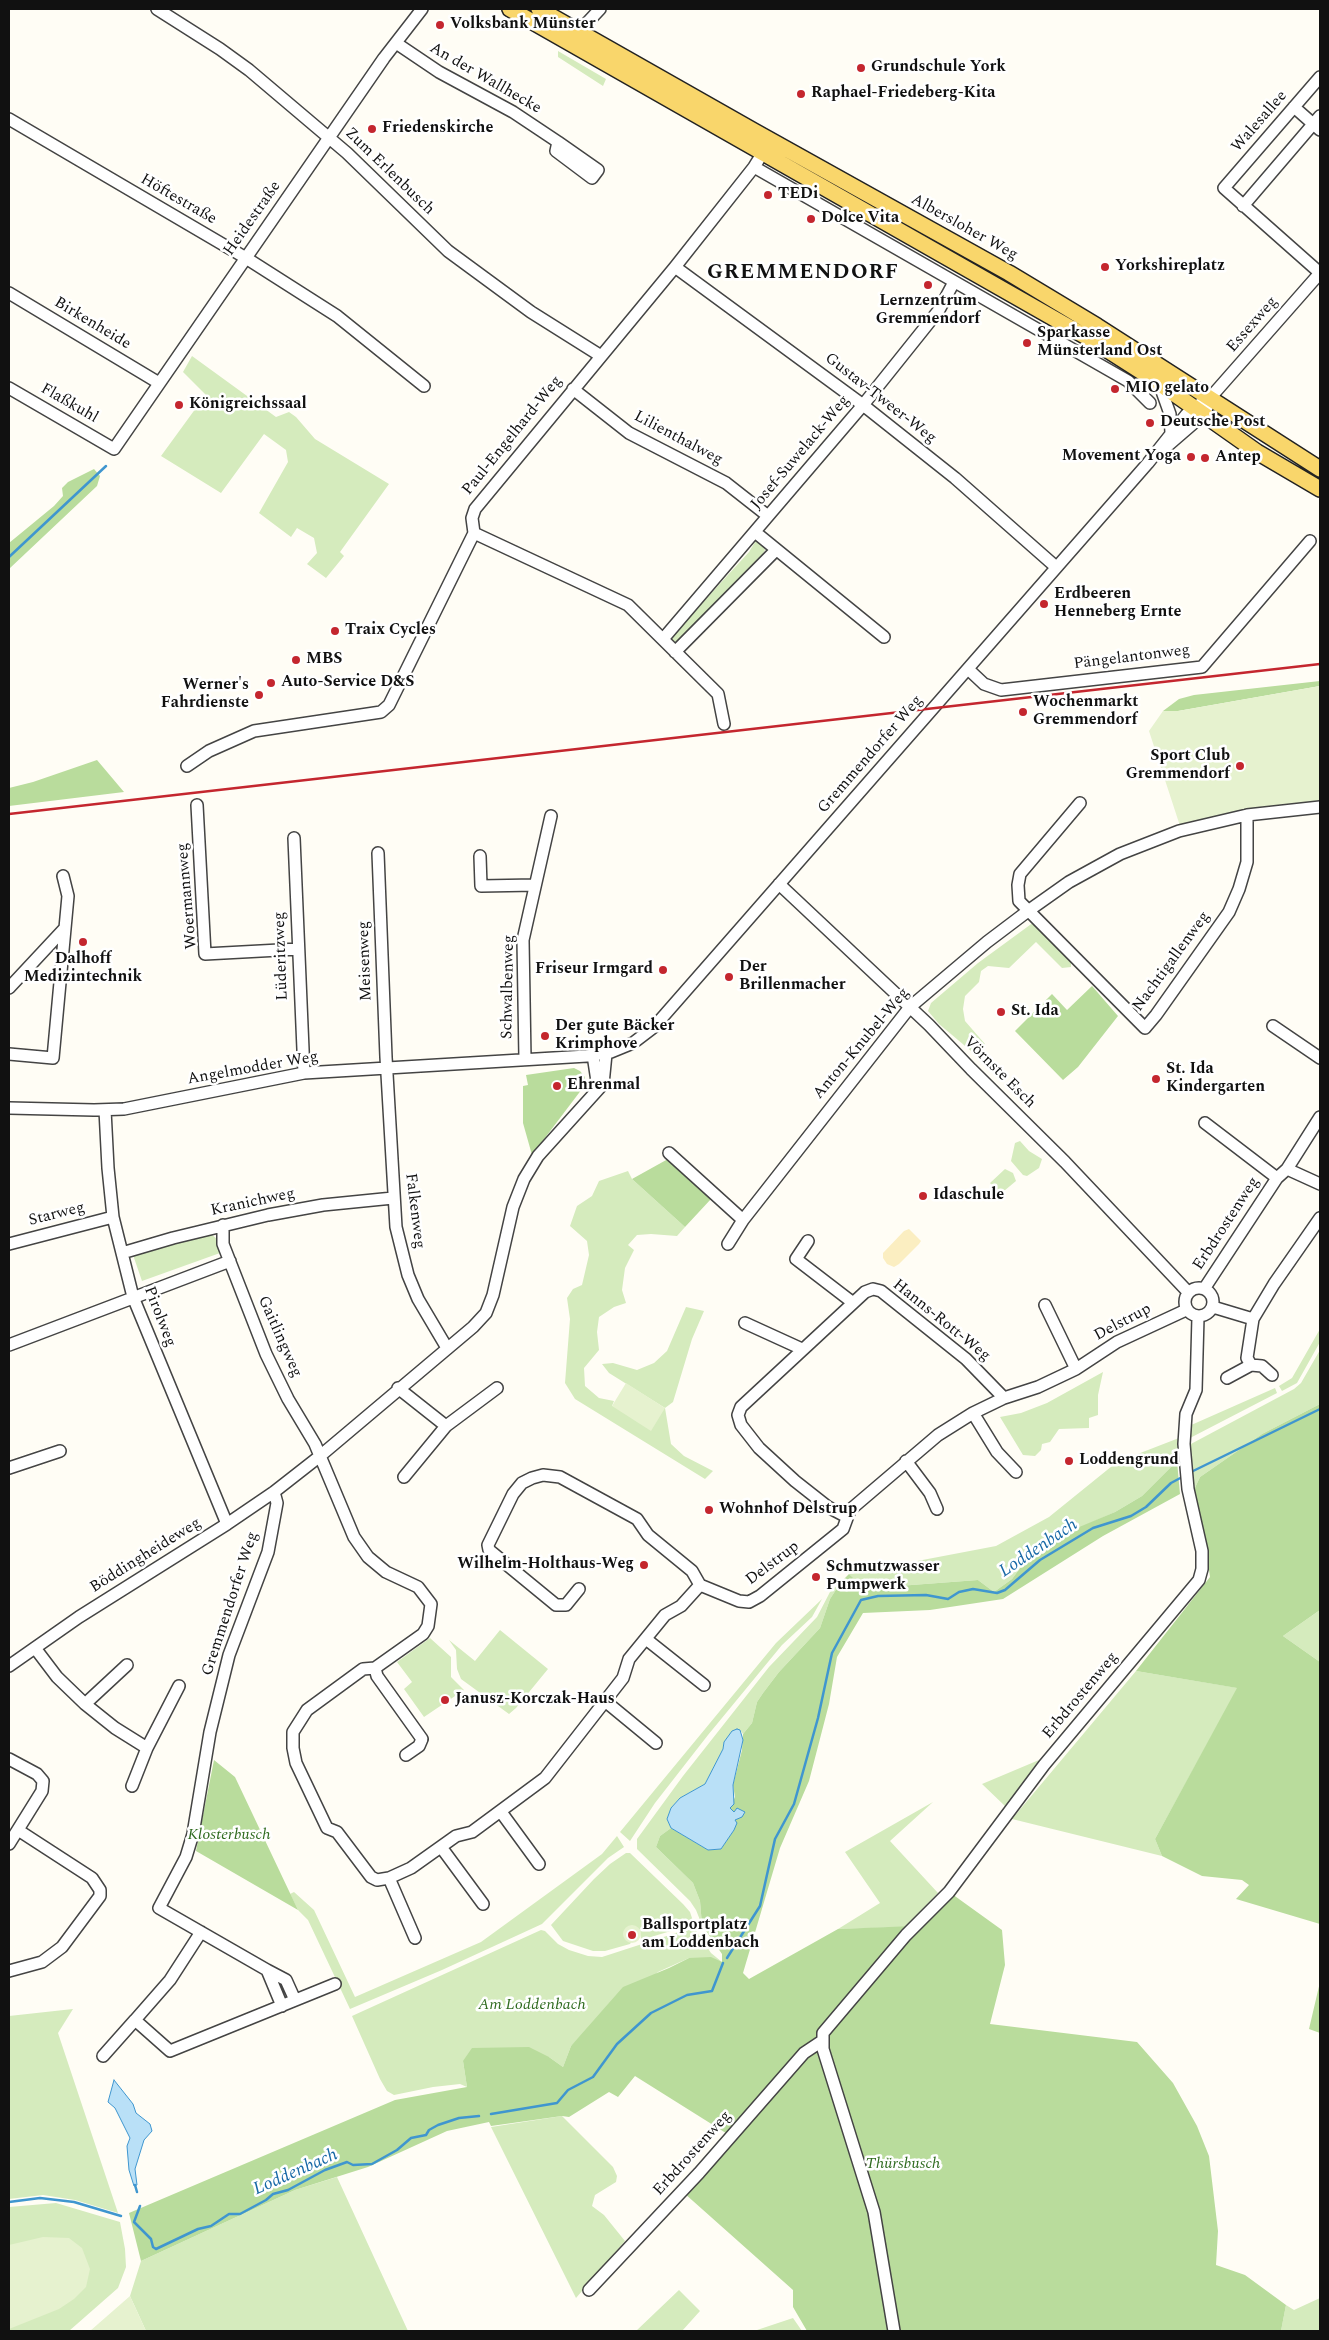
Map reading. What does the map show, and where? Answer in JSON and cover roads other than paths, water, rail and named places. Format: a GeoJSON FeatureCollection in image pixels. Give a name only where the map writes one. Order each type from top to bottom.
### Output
{"type":"FeatureCollection","features":[{"type":"Feature","properties":{"kind":"main road","name":"Albersloher Weg"},"geometry":{"type":"LineString","coordinates":[[510,9],[578,40],[771,141],[1010,273],[1320,469]]}},
{"type":"Feature","properties":{"kind":"main road","name":"Albersloher Weg"},"geometry":{"type":"LineString","coordinates":[[540,9],[578,40],[762,154],[1001,287],[1159,383],[1270,460],[1320,489]]}},
{"type":"Feature","properties":{"kind":"street","name":"Zum Erlenbusch"},"geometry":{"type":"LineString","coordinates":[[157,9],[242,65],[329,138],[448,252],[531,312],[600,356]]}},
{"type":"Feature","properties":{"kind":"street","name":"Heidestraße"},"geometry":{"type":"LineString","coordinates":[[114,449],[329,138],[422,9]]}},
{"type":"Feature","properties":{"kind":"street"},"geometry":{"type":"LineString","coordinates":[[578,40],[586,24],[600,9]]}},
{"type":"Feature","properties":{"kind":"street","name":"An der Wallhecke"},"geometry":{"type":"LineString","coordinates":[[396,44],[439,72],[512,112],[558,142]]}},
{"type":"Feature","properties":{"kind":"street","name":"Walesallee"},"geometry":{"type":"LineString","coordinates":[[1224,188],[1320,77]]}},
{"type":"Feature","properties":{"kind":"street"},"geometry":{"type":"LineString","coordinates":[[1243,206],[1318,123],[1294,107]]}},
{"type":"Feature","properties":{"kind":"street","name":"Höftestraße"},"geometry":{"type":"LineString","coordinates":[[9,119],[246,258],[338,316],[424,386]]}},
{"type":"Feature","properties":{"kind":"street","name":"Paul-Engelhard-Weg"},"geometry":{"type":"LineString","coordinates":[[187,766],[210,751],[254,731],[381,712],[389,706],[406,675],[474,533],[472,518],[475,509],[572,389],[675,267],[754,167],[771,141]]}},
{"type":"Feature","properties":{"kind":"street"},"geometry":{"type":"LineString","coordinates":[[754,167],[1128,381],[1150,403]]}},
{"type":"Feature","properties":{"kind":"street","name":"Essexweg"},"geometry":{"type":"LineString","coordinates":[[1210,398],[1320,273],[1224,188]]}},
{"type":"Feature","properties":{"kind":"street","name":"Gustav-Tweer-Weg"},"geometry":{"type":"LineString","coordinates":[[675,267],[863,404],[955,478],[1056,568]]}},
{"type":"Feature","properties":{"kind":"street","name":"Josef-Suwelack-Weg"},"geometry":{"type":"LineString","coordinates":[[664,639],[863,404],[938,310],[954,282]]}},
{"type":"Feature","properties":{"kind":"street","name":"Birkenheide"},"geometry":{"type":"LineString","coordinates":[[9,293],[159,383]]}},
{"type":"Feature","properties":{"kind":"street"},"geometry":{"type":"LineString","coordinates":[[1128,381],[1142,373]]}},
{"type":"Feature","properties":{"kind":"street"},"geometry":{"type":"LineString","coordinates":[[1159,383],[1170,414],[1171,433]]}},
{"type":"Feature","properties":{"kind":"street","name":"Flaßkuhl"},"geometry":{"type":"LineString","coordinates":[[9,388],[114,449]]}},
{"type":"Feature","properties":{"kind":"street","name":"Lilienthalweg"},"geometry":{"type":"LineString","coordinates":[[572,389],[630,434],[726,483],[768,516]]}},
{"type":"Feature","properties":{"kind":"street","name":"Gremmendorfer Weg"},"geometry":{"type":"LineString","coordinates":[[593,1055],[606,1054],[633,1043],[654,1027],[1148,463],[1210,398]]}},
{"type":"Feature","properties":{"kind":"street","name":"Gremmendorfer Weg"},"geometry":{"type":"LineString","coordinates":[[1148,463],[1171,433],[1198,411]]}},
{"type":"Feature","properties":{"kind":"street"},"geometry":{"type":"LineString","coordinates":[[755,532],[884,637]]}},
{"type":"Feature","properties":{"kind":"street"},"geometry":{"type":"LineString","coordinates":[[474,533],[628,605],[718,694],[724,724]]}},
{"type":"Feature","properties":{"kind":"street","name":"Pängelantonweg"},"geometry":{"type":"LineString","coordinates":[[968,669],[984,684],[1001,690],[1202,666],[1310,541]]}},
{"type":"Feature","properties":{"kind":"street"},"geometry":{"type":"LineString","coordinates":[[675,652],[776,550]]}},
{"type":"Feature","properties":{"kind":"street"},"geometry":{"type":"LineString","coordinates":[[1028,911],[1019,901],[1018,884],[1020,874],[1080,803]]}},
{"type":"Feature","properties":{"kind":"street","name":"Woermannweg"},"geometry":{"type":"LineString","coordinates":[[197,805],[205,954],[298,949]]}},
{"type":"Feature","properties":{"kind":"street","name":"Anton-Knubel-Weg"},"geometry":{"type":"LineString","coordinates":[[728,1244],[743,1220],[910,1007],[987,942],[1028,911],[1069,882],[1120,854],[1179,831],[1247,815],[1320,806]]}},
{"type":"Feature","properties":{"kind":"street","name":"Nachtigallenweg"},"geometry":{"type":"LineString","coordinates":[[1028,911],[1145,1028],[1229,912],[1239,889],[1247,862],[1247,815]]}},
{"type":"Feature","properties":{"kind":"street","name":"Schwalbenweg"},"geometry":{"type":"LineString","coordinates":[[524,1059],[523,940],[551,816]]}},
{"type":"Feature","properties":{"kind":"street","name":"Lüderitzweg"},"geometry":{"type":"LineString","coordinates":[[294,838],[304,1073]]}},
{"type":"Feature","properties":{"kind":"street","name":"Meisenweg"},"geometry":{"type":"LineString","coordinates":[[378,853],[387,1068]]}},
{"type":"Feature","properties":{"kind":"street"},"geometry":{"type":"LineString","coordinates":[[480,856],[481,886],[535,885]]}},
{"type":"Feature","properties":{"kind":"street"},"geometry":{"type":"LineString","coordinates":[[9,1054],[53,1058],[68,896],[63,876]]}},
{"type":"Feature","properties":{"kind":"street","name":"Vörnste Esch"},"geometry":{"type":"LineString","coordinates":[[779,884],[910,1007],[1065,1162],[1188,1292]]}},
{"type":"Feature","properties":{"kind":"street"},"geometry":{"type":"LineString","coordinates":[[9,988],[65,928]]}},
{"type":"Feature","properties":{"kind":"street"},"geometry":{"type":"LineString","coordinates":[[1273,1026],[1320,1058]]}},
{"type":"Feature","properties":{"kind":"street"},"geometry":{"type":"LineString","coordinates":[[274,1492],[473,1328],[486,1313],[496,1286],[513,1206],[524,1178],[538,1156],[603,1084],[606,1054]]}},
{"type":"Feature","properties":{"kind":"street"},"geometry":{"type":"LineString","coordinates":[[593,1055],[598,1088]]}},
{"type":"Feature","properties":{"kind":"street","name":"Angelmodder Weg"},"geometry":{"type":"LineString","coordinates":[[9,1108],[105,1110],[150,1105],[304,1073],[593,1055]]}},
{"type":"Feature","properties":{"kind":"street","name":"Falkenweg"},"geometry":{"type":"LineString","coordinates":[[387,1068],[396,1228],[408,1275],[426,1314],[447,1348]]}},
{"type":"Feature","properties":{"kind":"street","name":"Pirolweg"},"geometry":{"type":"LineString","coordinates":[[105,1110],[113,1217],[133,1297],[227,1524]]}},
{"type":"Feature","properties":{"kind":"street","name":"Erbdrostenweg"},"geometry":{"type":"LineString","coordinates":[[1204,1289],[1277,1178],[1287,1169],[1320,1117]]}},
{"type":"Feature","properties":{"kind":"street","name":"Erbdrostenweg"},"geometry":{"type":"LineString","coordinates":[[1205,1123],[1277,1178]]}},
{"type":"Feature","properties":{"kind":"street"},"geometry":{"type":"LineString","coordinates":[[669,1152],[743,1220]]}},
{"type":"Feature","properties":{"kind":"street"},"geometry":{"type":"LineString","coordinates":[[1287,1169],[1320,1184]]}},
{"type":"Feature","properties":{"kind":"street","name":"Kranichweg"},"geometry":{"type":"LineString","coordinates":[[122,1253],[223,1225],[323,1206],[393,1198]]}},
{"type":"Feature","properties":{"kind":"street","name":"Starweg"},"geometry":{"type":"LineString","coordinates":[[9,1244],[113,1217]]}},
{"type":"Feature","properties":{"kind":"street"},"geometry":{"type":"LineString","coordinates":[[1251,1365],[1247,1358],[1253,1320],[1274,1284],[1320,1218]]}},
{"type":"Feature","properties":{"kind":"street","name":"Gaitlingweg"},"geometry":{"type":"LineString","coordinates":[[223,1225],[223,1244],[266,1354],[320,1456],[354,1537],[368,1557],[386,1572],[418,1587],[431,1604],[428,1626],[423,1634],[375,1668]]}},
{"type":"Feature","properties":{"kind":"street"},"geometry":{"type":"LineString","coordinates":[[808,1241],[796,1259],[852,1302]]}},
{"type":"Feature","properties":{"kind":"street"},"geometry":{"type":"LineString","coordinates":[[9,1345],[230,1260]]}},
{"type":"Feature","properties":{"kind":"street","name":"Hanns-Rott-Weg"},"geometry":{"type":"LineString","coordinates":[[846,1517],[828,1507],[758,1448],[741,1424],[738,1415],[741,1407],[852,1302],[873,1288],[881,1291],[966,1359],[1004,1398]]}},
{"type":"Feature","properties":{"kind":"street","name":"Erbdrostenweg"},"geometry":{"type":"LineString","coordinates":[[1186,1310],[1184,1304],[1188,1292],[1198,1288],[1204,1289],[1212,1296],[1212,1307]]}},
{"type":"Feature","properties":{"kind":"street"},"geometry":{"type":"LineString","coordinates":[[1045,1304],[1076,1369]]}},
{"type":"Feature","properties":{"kind":"street"},"geometry":{"type":"LineString","coordinates":[[1186,1310],[1191,1315],[1198,1317],[1209,1312],[1212,1307],[1253,1320]]}},
{"type":"Feature","properties":{"kind":"street","name":"Delstrup"},"geometry":{"type":"LineString","coordinates":[[700,1586],[739,1601],[749,1602],[760,1596],[843,1529],[850,1510],[938,1435],[972,1413],[1004,1398],[1038,1387],[1076,1369],[1117,1342],[1186,1310]]}},
{"type":"Feature","properties":{"kind":"street","name":"Erbdrostenweg"},"geometry":{"type":"LineString","coordinates":[[589,2290],[699,2173],[804,2053],[822,2045],[823,2033],[906,1935],[949,1892],[1044,1765],[1194,1587],[1201,1575],[1203,1561],[1188,1489],[1184,1437],[1186,1414],[1196,1390],[1198,1317]]}},
{"type":"Feature","properties":{"kind":"street"},"geometry":{"type":"LineString","coordinates":[[745,1323],[802,1349]]}},
{"type":"Feature","properties":{"kind":"street"},"geometry":{"type":"LineString","coordinates":[[1227,1378],[1251,1365],[1262,1366],[1272,1375]]}},
{"type":"Feature","properties":{"kind":"street"},"geometry":{"type":"LineString","coordinates":[[398,1388],[446,1426]]}},
{"type":"Feature","properties":{"kind":"street"},"geometry":{"type":"LineString","coordinates":[[404,1477],[446,1426],[497,1388]]}},
{"type":"Feature","properties":{"kind":"street"},"geometry":{"type":"LineString","coordinates":[[972,1413],[997,1452],[1016,1472]]}},
{"type":"Feature","properties":{"kind":"street"},"geometry":{"type":"LineString","coordinates":[[9,1468],[60,1451]]}},
{"type":"Feature","properties":{"kind":"street"},"geometry":{"type":"LineString","coordinates":[[906,1461],[930,1493],[937,1508]]}},
{"type":"Feature","properties":{"kind":"street"},"geometry":{"type":"LineString","coordinates":[[406,1755],[419,1746],[422,1739],[377,1676],[375,1668],[363,1669],[307,1710],[293,1732],[293,1748],[296,1763],[327,1828],[337,1832],[370,1877],[377,1880],[389,1878],[411,1868],[456,1836],[472,1832],[545,1778],[623,1678],[629,1659],[665,1615],[680,1606],[700,1586],[692,1572],[648,1535],[637,1519],[560,1478],[543,1475],[532,1478],[522,1483],[513,1494],[488,1545],[489,1550],[556,1605],[566,1605],[579,1589]]}},
{"type":"Feature","properties":{"kind":"street","name":"Gremmendorfer Weg"},"geometry":{"type":"LineString","coordinates":[[202,1932],[159,1908],[186,1858],[193,1834],[210,1732],[229,1656],[268,1552],[277,1502],[274,1492]]}},
{"type":"Feature","properties":{"kind":"street","name":"Böddingheideweg"},"geometry":{"type":"LineString","coordinates":[[9,1666],[155,1568],[227,1524],[274,1492]]}},
{"type":"Feature","properties":{"kind":"street"},"geometry":{"type":"LineString","coordinates":[[646,1639],[704,1685]]}},
{"type":"Feature","properties":{"kind":"street"},"geometry":{"type":"LineString","coordinates":[[35,1648],[56,1677],[85,1704],[114,1728],[147,1748]]}},
{"type":"Feature","properties":{"kind":"street"},"geometry":{"type":"LineString","coordinates":[[85,1704],[127,1665]]}},
{"type":"Feature","properties":{"kind":"street"},"geometry":{"type":"LineString","coordinates":[[132,1786],[147,1748],[179,1686]]}},
{"type":"Feature","properties":{"kind":"street"},"geometry":{"type":"LineString","coordinates":[[605,1701],[656,1743]]}},
{"type":"Feature","properties":{"kind":"street"},"geometry":{"type":"LineString","coordinates":[[9,1760],[37,1774],[43,1782],[42,1791],[9,1844]]}},
{"type":"Feature","properties":{"kind":"street"},"geometry":{"type":"LineString","coordinates":[[501,1812],[539,1864]]}},
{"type":"Feature","properties":{"kind":"street"},"geometry":{"type":"LineString","coordinates":[[9,1971],[42,1962],[62,1947],[100,1896],[97,1884],[92,1878],[18,1830]]}},
{"type":"Feature","properties":{"kind":"street"},"geometry":{"type":"LineString","coordinates":[[441,1847],[483,1904]]}},
{"type":"Feature","properties":{"kind":"street"},"geometry":{"type":"LineString","coordinates":[[389,1878],[415,1938]]}},
{"type":"Feature","properties":{"kind":"street"},"geometry":{"type":"LineString","coordinates":[[103,2056],[170,1980],[202,1932],[286,1980],[295,2000]]}},
{"type":"Feature","properties":{"kind":"street"},"geometry":{"type":"LineString","coordinates":[[267,1970],[282,2006]]}},
{"type":"Feature","properties":{"kind":"street"},"geometry":{"type":"LineString","coordinates":[[135,2020],[170,2051],[335,1984]]}},
{"type":"Feature","properties":{"kind":"street"},"geometry":{"type":"LineString","coordinates":[[822,2045],[874,2212],[894,2331]]}},
{"type":"Feature","properties":{"kind":"water"},"geometry":{"type":"Polygon","coordinates":[[[740,1730],[743,1740],[733,1785],[734,1804],[730,1808],[734,1812],[737,1808],[745,1812],[742,1817],[735,1820],[737,1823],[734,1830],[721,1849],[708,1850],[671,1828],[667,1819],[671,1808],[680,1798],[705,1784],[723,1749],[724,1742],[732,1731],[740,1730]]]}},
{"type":"Feature","properties":{"kind":"water"},"geometry":{"type":"Polygon","coordinates":[[[114,2080],[133,2104],[136,2113],[150,2124],[152,2131],[144,2140],[135,2169],[137,2185],[134,2186],[129,2170],[127,2146],[130,2138],[115,2108],[108,2102],[114,2080]]]}},
{"type":"Feature","properties":{"kind":"waterway"},"geometry":{"type":"LineString","coordinates":[[9,557],[106,466]]}},
{"type":"Feature","properties":{"kind":"waterway","name":"Loddenbach"},"geometry":{"type":"LineString","coordinates":[[1189,1473],[1320,1409]]}},
{"type":"Feature","properties":{"kind":"waterway","name":"Loddenbach"},"geometry":{"type":"LineString","coordinates":[[727,1958],[760,1906],[775,1839],[794,1804],[818,1718],[832,1653],[861,1600],[878,1596],[926,1595],[948,1599],[959,1592],[973,1589],[997,1593],[1005,1590],[1040,1560],[1093,1528],[1131,1516],[1146,1507],[1171,1483],[1184,1476]]}},
{"type":"Feature","properties":{"kind":"waterway","name":"Loddenbach"},"geometry":{"type":"LineString","coordinates":[[491,2114],[557,2103],[568,2090],[593,2077],[617,2044],[651,2013],[687,1995],[712,1991],[723,1963]]}},
{"type":"Feature","properties":{"kind":"waterway","name":"Loddenbach"},"geometry":{"type":"LineString","coordinates":[[140,2206],[134,2222],[151,2239],[153,2247],[156,2249],[198,2229],[211,2226],[229,2214],[240,2214],[266,2200],[273,2194],[288,2190],[325,2170],[347,2162],[353,2165],[372,2164],[397,2150],[411,2138],[426,2135],[429,2130],[438,2125],[459,2118],[479,2116]]}},
{"type":"Feature","properties":{"kind":"waterway"},"geometry":{"type":"LineString","coordinates":[[135,2185],[137,2192]]}},
{"type":"Feature","properties":{"kind":"waterway","name":"Loddenbach"},"geometry":{"type":"LineString","coordinates":[[9,2202],[40,2198],[74,2202],[121,2216]]}},
{"type":"Feature","properties":{"kind":"railway"},"geometry":{"type":"LineString","coordinates":[[9,814],[1320,664]]}},
{"type":"Feature","properties":{"kind":"place","name":"Volksbank Münster"},"geometry":{"type":"Point","coordinates":[440,25]}},
{"type":"Feature","properties":{"kind":"place","name":"Grundschule York"},"geometry":{"type":"Point","coordinates":[861,68]}},
{"type":"Feature","properties":{"kind":"place","name":"Raphael-Friedeberg-Kita"},"geometry":{"type":"Point","coordinates":[801,94]}},
{"type":"Feature","properties":{"kind":"place","name":"Friedenskirche"},"geometry":{"type":"Point","coordinates":[372,129]}},
{"type":"Feature","properties":{"kind":"place","name":"TEDi"},"geometry":{"type":"Point","coordinates":[768,195]}},
{"type":"Feature","properties":{"kind":"place","name":"Dolce Vita"},"geometry":{"type":"Point","coordinates":[811,219]}},
{"type":"Feature","properties":{"kind":"place","name":"Yorkshireplatz"},"geometry":{"type":"Point","coordinates":[1105,267]}},
{"type":"Feature","properties":{"kind":"place","name":"Lernzentrum Gremmendorf"},"geometry":{"type":"Point","coordinates":[928,285]}},
{"type":"Feature","properties":{"kind":"place","name":"Sparkasse Münsterland Ost"},"geometry":{"type":"Point","coordinates":[1027,343]}},
{"type":"Feature","properties":{"kind":"place","name":"MIO gelato"},"geometry":{"type":"Point","coordinates":[1115,389]}},
{"type":"Feature","properties":{"kind":"place","name":"Königreichssaal"},"geometry":{"type":"Point","coordinates":[179,405]}},
{"type":"Feature","properties":{"kind":"place","name":"Deutsche Post"},"geometry":{"type":"Point","coordinates":[1150,423]}},
{"type":"Feature","properties":{"kind":"place","name":"Movement Yoga"},"geometry":{"type":"Point","coordinates":[1191,457]}},
{"type":"Feature","properties":{"kind":"place","name":"Antep"},"geometry":{"type":"Point","coordinates":[1205,458]}},
{"type":"Feature","properties":{"kind":"place","name":"Erdbeeren Henneberg Ernte"},"geometry":{"type":"Point","coordinates":[1044,604]}},
{"type":"Feature","properties":{"kind":"place","name":"Traix Cycles"},"geometry":{"type":"Point","coordinates":[335,631]}},
{"type":"Feature","properties":{"kind":"place","name":"MBS"},"geometry":{"type":"Point","coordinates":[296,660]}},
{"type":"Feature","properties":{"kind":"place","name":"Auto-Service D&S"},"geometry":{"type":"Point","coordinates":[271,683]}},
{"type":"Feature","properties":{"kind":"place","name":"Werner's Fahrdienste"},"geometry":{"type":"Point","coordinates":[259,695]}},
{"type":"Feature","properties":{"kind":"place","name":"Wochenmarkt Gremmendorf"},"geometry":{"type":"Point","coordinates":[1023,712]}},
{"type":"Feature","properties":{"kind":"place","name":"Sport Club Gremmendorf"},"geometry":{"type":"Point","coordinates":[1240,766]}},
{"type":"Feature","properties":{"kind":"place","name":"Dalhoff Medizintechnik"},"geometry":{"type":"Point","coordinates":[83,942]}},
{"type":"Feature","properties":{"kind":"place","name":"Friseur Irmgard"},"geometry":{"type":"Point","coordinates":[663,970]}},
{"type":"Feature","properties":{"kind":"place","name":"Der Brillenmacher"},"geometry":{"type":"Point","coordinates":[729,977]}},
{"type":"Feature","properties":{"kind":"place","name":"St. Ida"},"geometry":{"type":"Point","coordinates":[1001,1012]}},
{"type":"Feature","properties":{"kind":"place","name":"Der gute Bäcker Krimphove"},"geometry":{"type":"Point","coordinates":[545,1036]}},
{"type":"Feature","properties":{"kind":"place","name":"St. Ida Kindergarten"},"geometry":{"type":"Point","coordinates":[1156,1079]}},
{"type":"Feature","properties":{"kind":"place","name":"Ehrenmal"},"geometry":{"type":"Point","coordinates":[557,1086]}},
{"type":"Feature","properties":{"kind":"place","name":"Idaschule"},"geometry":{"type":"Point","coordinates":[923,1196]}},
{"type":"Feature","properties":{"kind":"place","name":"Loddengrund"},"geometry":{"type":"Point","coordinates":[1069,1461]}},
{"type":"Feature","properties":{"kind":"place","name":"Wohnhof Delstrup"},"geometry":{"type":"Point","coordinates":[709,1510]}},
{"type":"Feature","properties":{"kind":"place","name":"Wilhelm-Holthaus-Weg"},"geometry":{"type":"Point","coordinates":[644,1565]}},
{"type":"Feature","properties":{"kind":"place","name":"Schmutzwasser Pumpwerk"},"geometry":{"type":"Point","coordinates":[816,1577]}},
{"type":"Feature","properties":{"kind":"place","name":"Janusz-Korczak-Haus"},"geometry":{"type":"Point","coordinates":[445,1700]}},
{"type":"Feature","properties":{"kind":"place","name":"Ballsportplatz am Loddenbach"},"geometry":{"type":"Point","coordinates":[632,1935]}},
{"type":"Feature","properties":{"kind":"district","name":"GREMMENDORF"},"geometry":{"type":"Point","coordinates":[803,274]}},
{"type":"Feature","properties":{"kind":"park label","name":"Klosterbusch"},"geometry":{"type":"Point","coordinates":[229,1836]}},
{"type":"Feature","properties":{"kind":"park label","name":"Am Loddenbach"},"geometry":{"type":"Point","coordinates":[532,2006]}},
{"type":"Feature","properties":{"kind":"park label","name":"Thürsbusch"},"geometry":{"type":"Point","coordinates":[903,2165]}}]}
